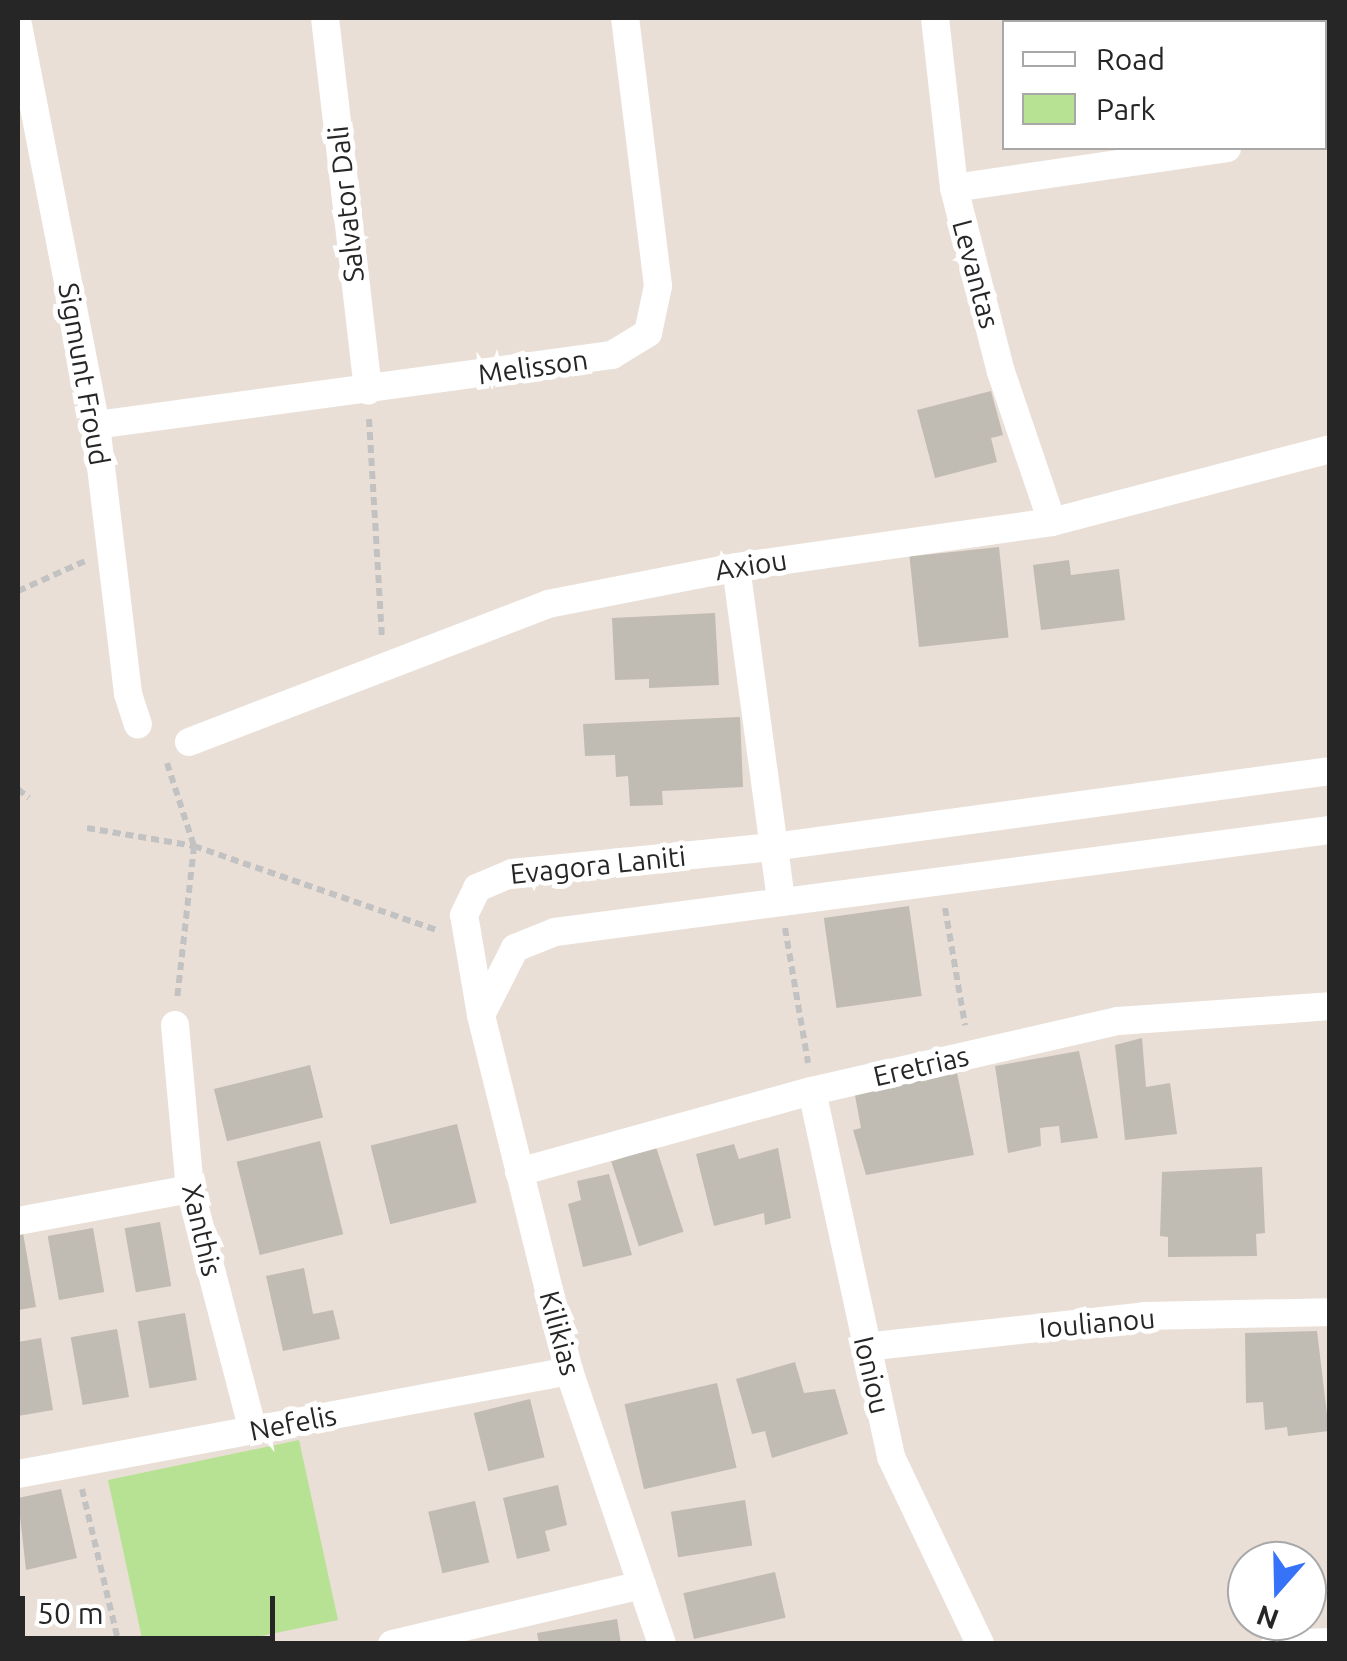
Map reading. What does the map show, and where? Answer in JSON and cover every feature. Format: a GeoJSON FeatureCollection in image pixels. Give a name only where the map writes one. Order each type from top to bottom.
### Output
{"type":"FeatureCollection","features":[{"type":"Feature","properties":{"kind":"street","name":"Salvator Dali"},"geometry":{"type":"LineString","coordinates":[[325,18],[368,391]]}},
{"type":"Feature","properties":{"kind":"street","name":"Melisson"},"geometry":{"type":"LineString","coordinates":[[96,425],[612,355],[648,333],[658,286],[624,18]]}},
{"type":"Feature","properties":{"kind":"street","name":"Levantas"},"geometry":{"type":"LineString","coordinates":[[935,18],[954,188],[1001,372],[1052,522]]}},
{"type":"Feature","properties":{"kind":"street","name":"Sigmunt Froud"},"geometry":{"type":"LineString","coordinates":[[18,25],[96,425],[109,550],[138,724]]}},
{"type":"Feature","properties":{"kind":"street"},"geometry":{"type":"LineString","coordinates":[[954,188],[1212,150]]}},
{"type":"Feature","properties":{"kind":"street","name":"Axiou"},"geometry":{"type":"LineString","coordinates":[[177,749],[548,604],[736,566],[1052,522],[1330,449]]}},
{"type":"Feature","properties":{"kind":"street"},"geometry":{"type":"LineString","coordinates":[[736,566],[781,902]]}},
{"type":"Feature","properties":{"kind":"street","name":"Evagora Laniti"},"geometry":{"type":"LineString","coordinates":[[481,1015],[466,936],[468,901],[492,877],[773,847],[1330,772]]}},
{"type":"Feature","properties":{"kind":"street"},"geometry":{"type":"LineString","coordinates":[[481,1015],[505,960],[532,937],[1330,830]]}},
{"type":"Feature","properties":{"kind":"street","name":"Eretrias"},"geometry":{"type":"LineString","coordinates":[[520,1172],[812,1092],[1118,1021],[1330,1006]]}},
{"type":"Feature","properties":{"kind":"street","name":"Kilikias"},"geometry":{"type":"LineString","coordinates":[[481,1015],[569,1372],[662,1644]]}},
{"type":"Feature","properties":{"kind":"street","name":"Xanthis"},"geometry":{"type":"LineString","coordinates":[[174,1025],[190,1189],[253,1430]]}},
{"type":"Feature","properties":{"kind":"street","name":"Ioniou"},"geometry":{"type":"LineString","coordinates":[[812,1092],[891,1457],[980,1644]]}},
{"type":"Feature","properties":{"kind":"street"},"geometry":{"type":"LineString","coordinates":[[18,1221],[190,1189]]}},
{"type":"Feature","properties":{"kind":"street","name":"Ioulianou"},"geometry":{"type":"LineString","coordinates":[[865,1347],[1145,1316],[1330,1312]]}},
{"type":"Feature","properties":{"kind":"street","name":"Nefelis"},"geometry":{"type":"LineString","coordinates":[[18,1474],[569,1372]]}},
{"type":"Feature","properties":{"kind":"street"},"geometry":{"type":"LineString","coordinates":[[392,1644],[642,1585]]}},
{"type":"Feature","properties":{"kind":"street"},"geometry":{"type":"LineString","coordinates":[[1275,1644],[1330,1642]]}},
{"type":"Feature","properties":{"kind":"path"},"geometry":{"type":"LineString","coordinates":[[368,391],[384,667]]}},
{"type":"Feature","properties":{"kind":"path"},"geometry":{"type":"LineString","coordinates":[[18,591],[109,550]]}},
{"type":"Feature","properties":{"kind":"path"},"geometry":{"type":"LineString","coordinates":[[174,1025],[194,846],[177,749]]}},
{"type":"Feature","properties":{"kind":"path"},"geometry":{"type":"LineString","coordinates":[[18,789],[29,798]]}},
{"type":"Feature","properties":{"kind":"path"},"geometry":{"type":"LineString","coordinates":[[87,828],[194,846],[423,928],[466,936]]}},
{"type":"Feature","properties":{"kind":"path"},"geometry":{"type":"LineString","coordinates":[[942,894],[964,1025]]}},
{"type":"Feature","properties":{"kind":"path"},"geometry":{"type":"LineString","coordinates":[[781,902],[812,1092]]}},
{"type":"Feature","properties":{"kind":"path"},"geometry":{"type":"LineString","coordinates":[[76,1463],[119,1644]]}},
{"type":"Feature","properties":{"kind":"green space"},"geometry":{"type":"Polygon","coordinates":[[[299,1440],[338,1620],[227,1643],[143,1643],[108,1480],[299,1440]]]}},
{"type":"Feature","properties":{"kind":"building"},"geometry":{"type":"Polygon","coordinates":[[[991,391],[1003,435],[991,438],[997,462],[935,478],[917,410],[991,391]]]}},
{"type":"Feature","properties":{"kind":"building"},"geometry":{"type":"Polygon","coordinates":[[[999,547],[1009,638],[919,647],[909,556],[999,547]]]}},
{"type":"Feature","properties":{"kind":"building"},"geometry":{"type":"Polygon","coordinates":[[[1069,560],[1071,575],[1119,569],[1125,620],[1041,630],[1033,565],[1069,560]]]}},
{"type":"Feature","properties":{"kind":"building"},"geometry":{"type":"Polygon","coordinates":[[[715,613],[719,685],[649,688],[649,679],[615,680],[612,618],[715,613]]]}},
{"type":"Feature","properties":{"kind":"building"},"geometry":{"type":"Polygon","coordinates":[[[740,717],[743,787],[662,791],[663,805],[630,806],[628,776],[616,777],[615,755],[585,756],[583,724],[740,717]]]}},
{"type":"Feature","properties":{"kind":"building"},"geometry":{"type":"Polygon","coordinates":[[[909,906],[922,996],[837,1008],[824,918],[909,906]]]}},
{"type":"Feature","properties":{"kind":"building"},"geometry":{"type":"Polygon","coordinates":[[[1142,1038],[1146,1087],[1170,1083],[1177,1134],[1125,1140],[1115,1045],[1142,1038]]]}},
{"type":"Feature","properties":{"kind":"building"},"geometry":{"type":"Polygon","coordinates":[[[1079,1051],[1098,1138],[1061,1143],[1059,1126],[1040,1128],[1041,1146],[1008,1153],[995,1066],[1079,1051]]]}},
{"type":"Feature","properties":{"kind":"building"},"geometry":{"type":"Polygon","coordinates":[[[310,1065],[323,1117],[227,1141],[214,1089],[310,1065]]]}},
{"type":"Feature","properties":{"kind":"building"},"geometry":{"type":"Polygon","coordinates":[[[956,1068],[974,1155],[866,1175],[853,1130],[861,1128],[854,1090],[956,1068]]]}},
{"type":"Feature","properties":{"kind":"building"},"geometry":{"type":"Polygon","coordinates":[[[457,1124],[477,1203],[390,1224],[371,1146],[457,1124]]]}},
{"type":"Feature","properties":{"kind":"building"},"geometry":{"type":"Polygon","coordinates":[[[320,1141],[343,1234],[260,1255],[237,1162],[320,1141]]]}},
{"type":"Feature","properties":{"kind":"building"},"geometry":{"type":"Polygon","coordinates":[[[734,1144],[739,1159],[778,1148],[791,1218],[765,1225],[764,1213],[714,1226],[696,1154],[734,1144]]]}},
{"type":"Feature","properties":{"kind":"building"},"geometry":{"type":"Polygon","coordinates":[[[656,1147],[684,1232],[639,1246],[611,1162],[656,1147]]]}},
{"type":"Feature","properties":{"kind":"building"},"geometry":{"type":"Polygon","coordinates":[[[1262,1167],[1265,1233],[1256,1234],[1257,1256],[1168,1257],[1168,1237],[1160,1236],[1162,1172],[1262,1167]]]}},
{"type":"Feature","properties":{"kind":"building"},"geometry":{"type":"Polygon","coordinates":[[[609,1174],[632,1255],[583,1267],[568,1204],[581,1200],[577,1181],[609,1174]]]}},
{"type":"Feature","properties":{"kind":"building"},"geometry":{"type":"Polygon","coordinates":[[[160,1222],[171,1286],[136,1292],[125,1228],[160,1222]]]}},
{"type":"Feature","properties":{"kind":"building"},"geometry":{"type":"Polygon","coordinates":[[[93,1228],[104,1292],[59,1300],[48,1236],[93,1228]]]}},
{"type":"Feature","properties":{"kind":"building"},"geometry":{"type":"Polygon","coordinates":[[[23,1233],[36,1307],[18,1310],[18,1234],[23,1233]]]}},
{"type":"Feature","properties":{"kind":"building"},"geometry":{"type":"Polygon","coordinates":[[[304,1268],[313,1314],[333,1310],[340,1339],[283,1351],[266,1276],[304,1268]]]}},
{"type":"Feature","properties":{"kind":"building"},"geometry":{"type":"Polygon","coordinates":[[[185,1313],[197,1380],[150,1388],[138,1321],[185,1313]]]}},
{"type":"Feature","properties":{"kind":"building"},"geometry":{"type":"Polygon","coordinates":[[[117,1329],[129,1397],[83,1405],[71,1337],[117,1329]]]}},
{"type":"Feature","properties":{"kind":"building"},"geometry":{"type":"Polygon","coordinates":[[[1317,1331],[1329,1431],[1288,1436],[1287,1427],[1265,1430],[1263,1402],[1246,1403],[1245,1333],[1317,1331]]]}},
{"type":"Feature","properties":{"kind":"building"},"geometry":{"type":"Polygon","coordinates":[[[41,1338],[53,1410],[18,1416],[18,1342],[41,1338]]]}},
{"type":"Feature","properties":{"kind":"building"},"geometry":{"type":"Polygon","coordinates":[[[795,1362],[804,1393],[835,1389],[848,1434],[772,1458],[765,1431],[752,1434],[736,1379],[795,1362]]]}},
{"type":"Feature","properties":{"kind":"building"},"geometry":{"type":"Polygon","coordinates":[[[717,1383],[737,1468],[644,1489],[624,1404],[717,1383]]]}},
{"type":"Feature","properties":{"kind":"building"},"geometry":{"type":"Polygon","coordinates":[[[530,1399],[545,1457],[488,1471],[474,1413],[530,1399]]]}},
{"type":"Feature","properties":{"kind":"building"},"geometry":{"type":"Polygon","coordinates":[[[558,1485],[567,1525],[545,1531],[550,1551],[517,1559],[503,1498],[558,1485]]]}},
{"type":"Feature","properties":{"kind":"building"},"geometry":{"type":"Polygon","coordinates":[[[61,1489],[77,1558],[26,1570],[18,1498],[61,1489]]]}},
{"type":"Feature","properties":{"kind":"building"},"geometry":{"type":"Polygon","coordinates":[[[745,1500],[752,1545],[678,1557],[671,1512],[745,1500]]]}},
{"type":"Feature","properties":{"kind":"building"},"geometry":{"type":"Polygon","coordinates":[[[475,1501],[489,1562],[442,1573],[428,1512],[475,1501]]]}},
{"type":"Feature","properties":{"kind":"building"},"geometry":{"type":"Polygon","coordinates":[[[775,1572],[786,1618],[694,1639],[683,1593],[775,1572]]]}},
{"type":"Feature","properties":{"kind":"building"},"geometry":{"type":"Polygon","coordinates":[[[617,1619],[621,1644],[539,1644],[537,1633],[617,1619]]]}}]}
